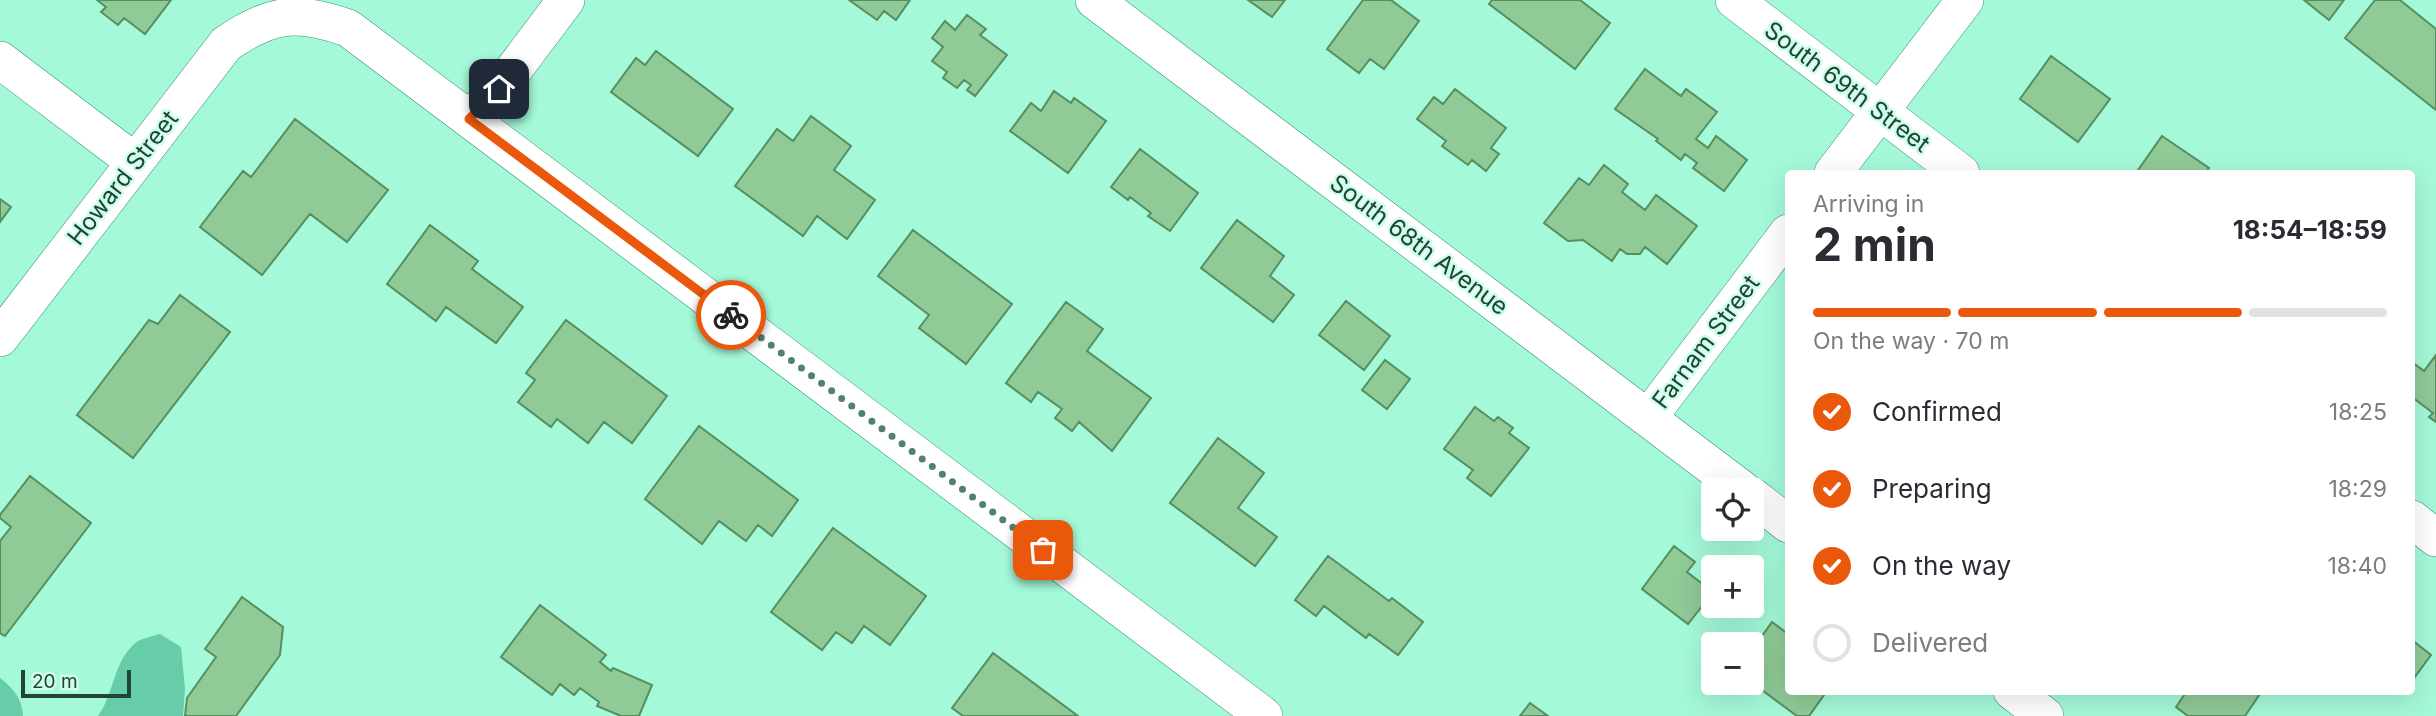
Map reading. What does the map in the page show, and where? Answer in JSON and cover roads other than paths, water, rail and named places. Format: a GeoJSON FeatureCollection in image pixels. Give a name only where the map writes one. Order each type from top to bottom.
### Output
{"type":"FeatureCollection","features":[{"type":"Feature","properties":{"kind":"street"},"geometry":{"type":"LineString","coordinates":[[566,0],[499,89],[469,119],[1264,716]]}},
{"type":"Feature","properties":{"kind":"street","name":"South 68th Avenue"},"geometry":{"type":"LineString","coordinates":[[1094,0],[1728,478]]}},
{"type":"Feature","properties":{"kind":"street","name":"South 69th Street"},"geometry":{"type":"LineString","coordinates":[[1734,0],[1957,170]]}},
{"type":"Feature","properties":{"kind":"street"},"geometry":{"type":"LineString","coordinates":[[1835,170],[1965,0]]}},
{"type":"Feature","properties":{"kind":"street","name":"Howard Street"},"geometry":{"type":"LineString","coordinates":[[0,338],[226,44],[253,26],[276,18],[318,18],[348,28],[469,119]]}},
{"type":"Feature","properties":{"kind":"street"},"geometry":{"type":"LineString","coordinates":[[0,60],[135,162]]}},
{"type":"Feature","properties":{"kind":"street","name":"Farnam Street"},"geometry":{"type":"LineString","coordinates":[[1648,418],[1785,237]]}},
{"type":"Feature","properties":{"kind":"street"},"geometry":{"type":"LineString","coordinates":[[1764,505],[1785,522]]}},
{"type":"Feature","properties":{"kind":"street"},"geometry":{"type":"LineString","coordinates":[[2415,521],[2436,538]]}},
{"type":"Feature","properties":{"kind":"street"},"geometry":{"type":"LineString","coordinates":[[2017,695],[2045,716]]}}]}
